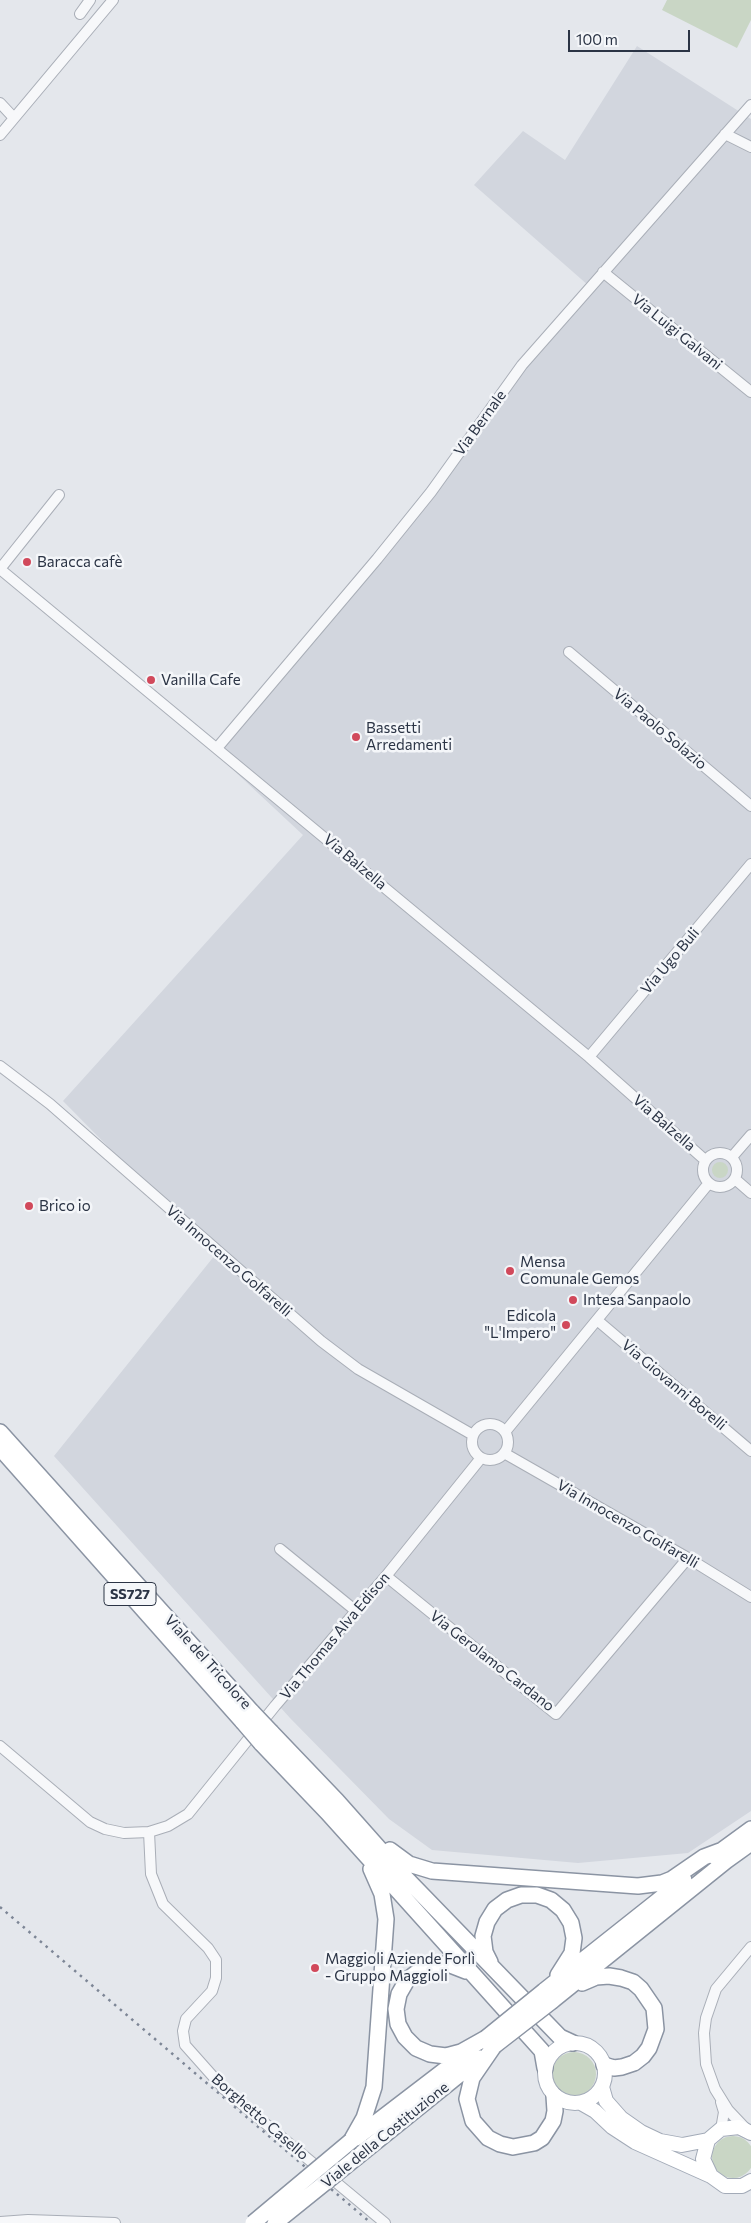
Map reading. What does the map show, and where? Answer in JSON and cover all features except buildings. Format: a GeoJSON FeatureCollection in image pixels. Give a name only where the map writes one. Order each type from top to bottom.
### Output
{"type":"FeatureCollection","features":[{"type":"Feature","properties":{"kind":"highway","name":"Viale del Tricolore"},"geometry":{"type":"LineString","coordinates":[[2,1442],[266,1738],[332,1807]]}},
{"type":"Feature","properties":{"kind":"highway"},"geometry":{"type":"LineString","coordinates":[[332,1807],[360,1818],[399,1858],[420,1868],[439,1872],[638,1886],[662,1883],[672,1879],[704,1857],[720,1851]]}},
{"type":"Feature","properties":{"kind":"highway"},"geometry":{"type":"LineString","coordinates":[[332,1807],[400,1872],[560,2037],[573,2043]]}},
{"type":"Feature","properties":{"kind":"highway"},"geometry":{"type":"LineString","coordinates":[[332,1807],[475,1978],[542,2051],[545,2068]]}},
{"type":"Feature","properties":{"kind":"highway"},"geometry":{"type":"LineString","coordinates":[[332,1807],[372,1870],[382,1894],[386,1919],[374,2087],[364,2118],[351,2141]]}},
{"type":"Feature","properties":{"kind":"highway"},"geometry":{"type":"LineString","coordinates":[[475,1978],[463,1969],[448,1964],[433,1965],[419,1971],[407,1980],[399,1994],[396,2009],[398,2024],[405,2037],[416,2048],[430,2054],[446,2056],[490,2042],[548,1996],[720,1851],[751,1829]]}},
{"type":"Feature","properties":{"kind":"highway"},"geometry":{"type":"LineString","coordinates":[[548,1996],[582,1977],[751,1843]]}},
{"type":"Feature","properties":{"kind":"highway"},"geometry":{"type":"LineString","coordinates":[[491,1965],[485,1952],[483,1936],[487,1922],[495,1909],[507,1900],[521,1895],[537,1895],[551,1900],[567,1916],[574,1938],[572,1953],[548,1996]]}},
{"type":"Feature","properties":{"kind":"highway"},"geometry":{"type":"LineString","coordinates":[[548,1996],[586,1980],[609,1976],[632,1982],[648,1997],[656,2018],[656,2029],[649,2048],[634,2063],[614,2068],[604,2065]]}},
{"type":"Feature","properties":{"kind":"highway"},"geometry":{"type":"LineString","coordinates":[[490,2042],[472,2078],[467,2099],[469,2111],[479,2130],[488,2138],[500,2144],[514,2147],[534,2143],[549,2130],[555,2111],[554,2096]]}},
{"type":"Feature","properties":{"kind":"highway","name":"Viale della Costituzione"},"geometry":{"type":"LineString","coordinates":[[253,2223],[351,2141],[490,2042]]}},
{"type":"Feature","properties":{"kind":"highway","name":"Viale della Costituzione"},"geometry":{"type":"LineString","coordinates":[[275,2223],[490,2042]]}},
{"type":"Feature","properties":{"kind":"main road"},"geometry":{"type":"LineString","coordinates":[[749,2132],[730,2127],[721,2130],[708,2140],[682,2145],[660,2141],[641,2132],[621,2118],[606,2101],[602,2087],[605,2072],[604,2065],[592,2048],[583,2044],[563,2045],[548,2058],[545,2068],[548,2088],[554,2096],[562,2101],[581,2103],[596,2111],[612,2127],[635,2142],[710,2176],[725,2186],[742,2186],[751,2182]]}},
{"type":"Feature","properties":{"kind":"main road"},"geometry":{"type":"LineString","coordinates":[[581,2103],[596,2094],[602,2087]]}},
{"type":"Feature","properties":{"kind":"main road"},"geometry":{"type":"LineString","coordinates":[[708,2140],[703,2158],[710,2176]]}},
{"type":"Feature","properties":{"kind":"street"},"geometry":{"type":"LineString","coordinates":[[80,14],[90,0]]}},
{"type":"Feature","properties":{"kind":"street"},"geometry":{"type":"LineString","coordinates":[[0,135],[114,0]]}},
{"type":"Feature","properties":{"kind":"street"},"geometry":{"type":"LineString","coordinates":[[0,103],[14,118]]}},
{"type":"Feature","properties":{"kind":"street","name":"Via Bernale"},"geometry":{"type":"LineString","coordinates":[[217,748],[377,559],[431,492],[522,365],[751,105]]}},
{"type":"Feature","properties":{"kind":"street"},"geometry":{"type":"LineString","coordinates":[[725,134],[751,147]]}},
{"type":"Feature","properties":{"kind":"street","name":"Via Luigi Galvani"},"geometry":{"type":"LineString","coordinates":[[603,272],[751,392]]}},
{"type":"Feature","properties":{"kind":"street"},"geometry":{"type":"LineString","coordinates":[[0,569],[59,495]]}},
{"type":"Feature","properties":{"kind":"street","name":"Via Balzella"},"geometry":{"type":"LineString","coordinates":[[0,569],[589,1057],[705,1160]]}},
{"type":"Feature","properties":{"kind":"street","name":"Via Paolo Solazio"},"geometry":{"type":"LineString","coordinates":[[569,652],[751,806]]}},
{"type":"Feature","properties":{"kind":"street","name":"Via Ugo Buli"},"geometry":{"type":"LineString","coordinates":[[589,1057],[751,864]]}},
{"type":"Feature","properties":{"kind":"street","name":"Via Innocenzo Golfarelli"},"geometry":{"type":"LineString","coordinates":[[0,1066],[50,1104],[321,1342],[358,1369],[473,1435]]}},
{"type":"Feature","properties":{"kind":"street"},"geometry":{"type":"LineString","coordinates":[[732,1158],[751,1135]]}},
{"type":"Feature","properties":{"kind":"street"},"geometry":{"type":"LineString","coordinates":[[718,1152],[728,1154],[732,1158],[737,1168],[735,1179],[731,1183],[720,1187],[709,1183],[703,1175],[705,1160],[713,1153],[718,1152]]}},
{"type":"Feature","properties":{"kind":"street"},"geometry":{"type":"LineString","coordinates":[[735,1179],[751,1193]]}},
{"type":"Feature","properties":{"kind":"street"},"geometry":{"type":"LineString","coordinates":[[505,1432],[709,1183]]}},
{"type":"Feature","properties":{"kind":"street","name":"Via Giovanni Borelli"},"geometry":{"type":"LineString","coordinates":[[597,1320],[751,1451]]}},
{"type":"Feature","properties":{"kind":"street"},"geometry":{"type":"LineString","coordinates":[[485,1425],[496,1425],[505,1432],[508,1443],[504,1453],[496,1459],[481,1458],[477,1455],[472,1446],[473,1435],[476,1431],[485,1425]]}},
{"type":"Feature","properties":{"kind":"street","name":"Via Innocenzo Golfarelli"},"geometry":{"type":"LineString","coordinates":[[504,1453],[688,1558],[751,1597]]}},
{"type":"Feature","properties":{"kind":"street","name":"Via Thomas Alva Edison"},"geometry":{"type":"LineString","coordinates":[[149,1832],[168,1826],[188,1814],[275,1706],[386,1576],[481,1458]]}},
{"type":"Feature","properties":{"kind":"street"},"geometry":{"type":"LineString","coordinates":[[280,1549],[356,1611]]}},
{"type":"Feature","properties":{"kind":"street","name":"Via Gerolamo Cardano"},"geometry":{"type":"LineString","coordinates":[[386,1576],[556,1714],[688,1558]]}},
{"type":"Feature","properties":{"kind":"street"},"geometry":{"type":"LineString","coordinates":[[0,1746],[90,1822],[105,1829],[124,1833],[149,1832]]}},
{"type":"Feature","properties":{"kind":"street","name":"Borghetto Casello"},"geometry":{"type":"LineString","coordinates":[[149,1832],[151,1874],[163,1904],[208,1948],[216,1960],[216,1978],[212,1991],[186,2019],[183,2031],[185,2045],[225,2090],[385,2223]]}},
{"type":"Feature","properties":{"kind":"street"},"geometry":{"type":"LineString","coordinates":[[721,2130],[724,2112],[706,2064],[704,2033],[706,2018],[716,1989],[724,1977],[751,1947]]}},
{"type":"Feature","properties":{"kind":"street"},"geometry":{"type":"LineString","coordinates":[[721,2101],[749,2132]]}},
{"type":"Feature","properties":{"kind":"street"},"geometry":{"type":"LineString","coordinates":[[0,2222],[55,2220],[115,2223]]}},
{"type":"Feature","properties":{"kind":"shaded area"},"geometry":{"type":"Polygon","coordinates":[[[637,46],[751,119],[751,1811],[688,1853],[578,1863],[432,1850],[389,1819],[290,1718],[54,1456],[215,1255],[63,1101],[303,835],[214,752],[589,286],[474,185],[523,131],[565,160],[637,46]]]}},
{"type":"Feature","properties":{"kind":"green space"},"geometry":{"type":"Polygon","coordinates":[[[667,0],[751,0],[751,20],[737,48],[662,10],[667,0]]]}},
{"type":"Feature","properties":{"kind":"green space"},"geometry":{"type":"Polygon","coordinates":[[[720,1162],[726,1164],[728,1170],[726,1176],[720,1178],[714,1176],[712,1170],[714,1164],[720,1162]]]}},
{"type":"Feature","properties":{"kind":"green space"},"geometry":{"type":"Polygon","coordinates":[[[574,2052],[586,2056],[592,2062],[596,2074],[592,2086],[586,2092],[574,2096],[562,2092],[556,2086],[552,2074],[556,2062],[562,2056],[574,2052]]]}},
{"type":"Feature","properties":{"kind":"green space"},"geometry":{"type":"Polygon","coordinates":[[[733,2136],[748,2142],[754,2157],[748,2172],[733,2178],[718,2172],[712,2157],[718,2142],[733,2136]]]}},
{"type":"Feature","properties":{"kind":"railway"},"geometry":{"type":"LineString","coordinates":[[0,1907],[371,2223]]}},
{"type":"Feature","properties":{"kind":"place","name":"Baracca cafè"},"geometry":{"type":"Point","coordinates":[27,562]}},
{"type":"Feature","properties":{"kind":"place","name":"Vanilla Cafe"},"geometry":{"type":"Point","coordinates":[151,680]}},
{"type":"Feature","properties":{"kind":"place","name":"Bassetti Arredamenti"},"geometry":{"type":"Point","coordinates":[356,737]}},
{"type":"Feature","properties":{"kind":"place","name":"Brico io"},"geometry":{"type":"Point","coordinates":[29,1206]}},
{"type":"Feature","properties":{"kind":"place","name":"Mensa Comunale Gemos"},"geometry":{"type":"Point","coordinates":[510,1271]}},
{"type":"Feature","properties":{"kind":"place","name":"Intesa Sanpaolo"},"geometry":{"type":"Point","coordinates":[573,1300]}},
{"type":"Feature","properties":{"kind":"place","name":"Edicola \"L'Impero\""},"geometry":{"type":"Point","coordinates":[566,1325]}},
{"type":"Feature","properties":{"kind":"place","name":"Maggioli Aziende Forlì - Gruppo Maggioli"},"geometry":{"type":"Point","coordinates":[315,1968]}}]}
